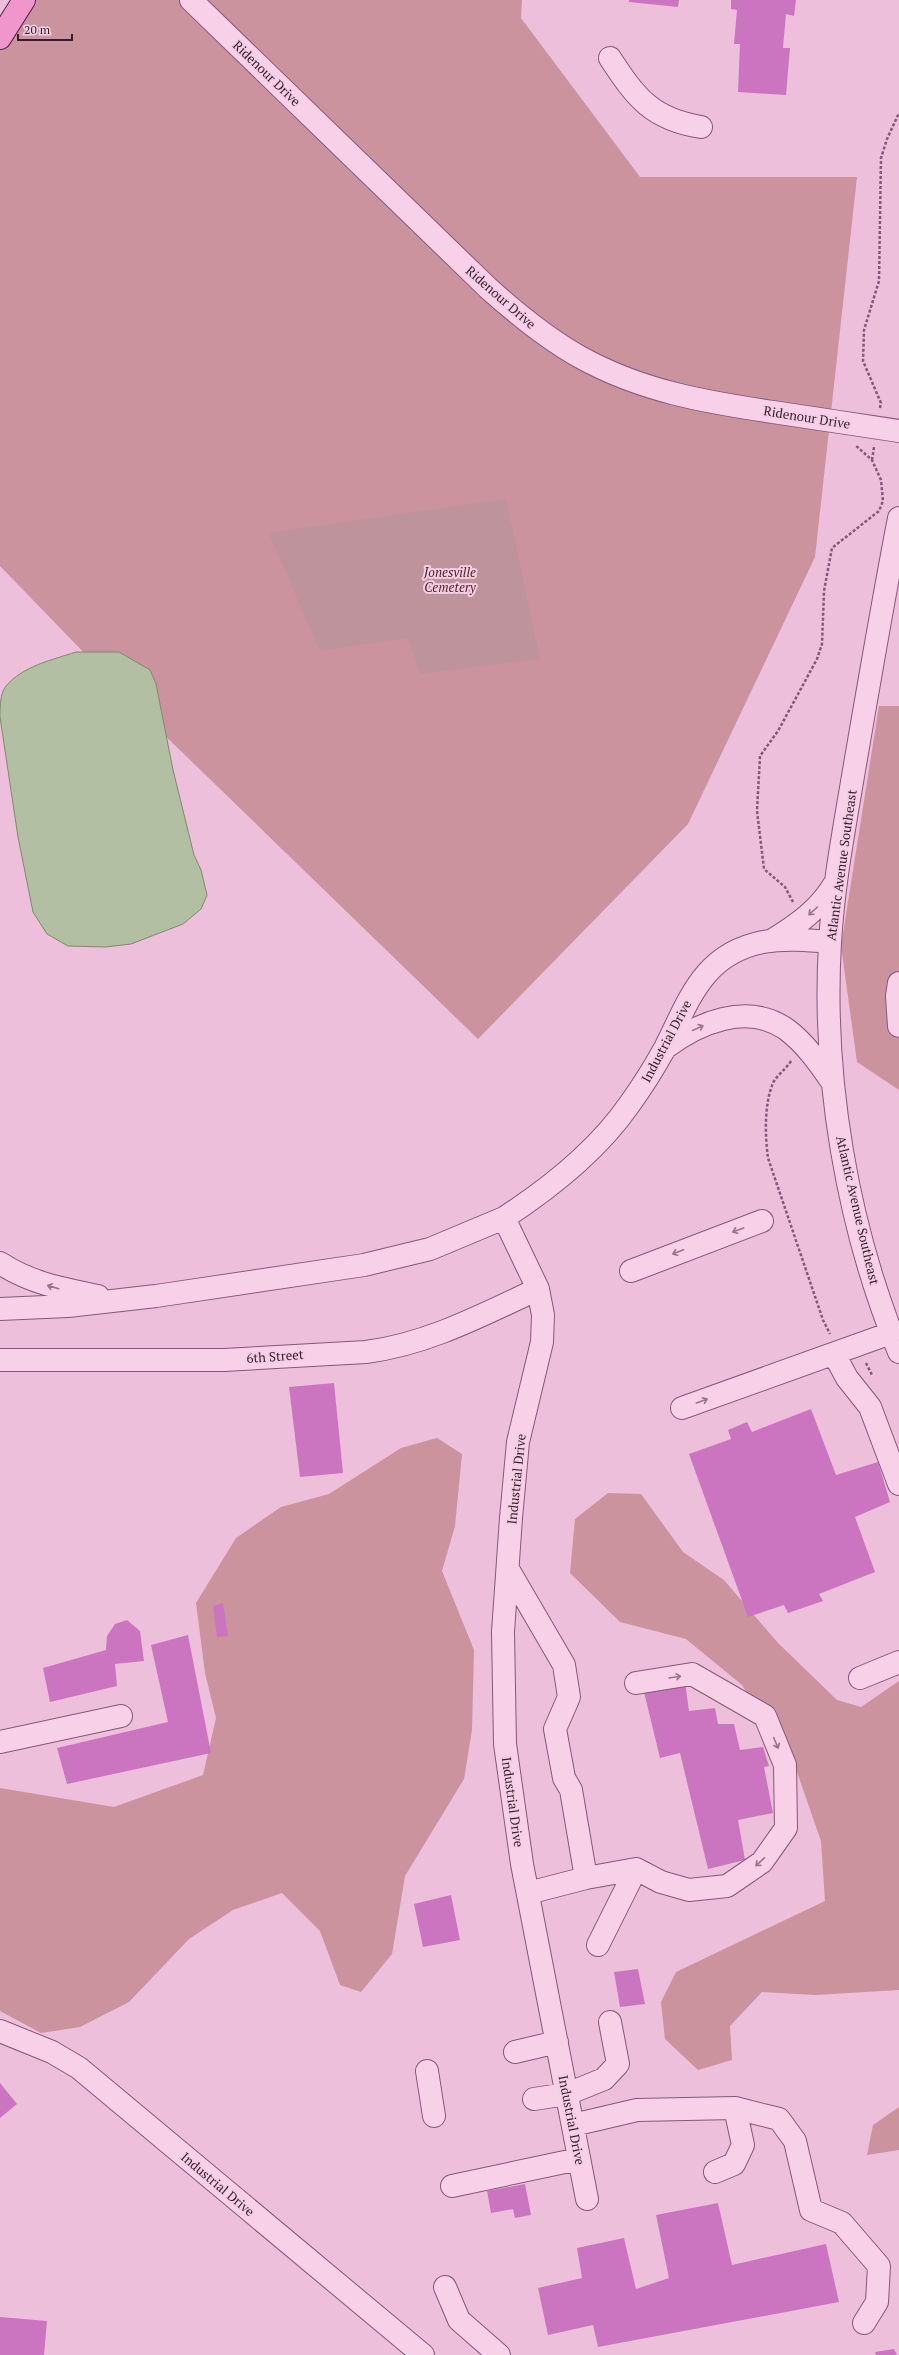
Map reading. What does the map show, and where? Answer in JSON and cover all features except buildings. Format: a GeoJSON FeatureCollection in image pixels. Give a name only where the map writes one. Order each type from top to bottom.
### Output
{"type":"FeatureCollection","features":[{"type":"Feature","properties":{"kind":"main road"},"geometry":{"type":"LineString","coordinates":[[0,38],[24,0]]}},
{"type":"Feature","properties":{"kind":"street","name":"Ridenour Drive"},"geometry":{"type":"LineString","coordinates":[[191,0],[488,288],[548,337],[580,357],[617,374],[689,398],[899,431]]}},
{"type":"Feature","properties":{"kind":"street"},"geometry":{"type":"LineString","coordinates":[[610,58],[638,99],[678,123],[701,127]]}},
{"type":"Feature","properties":{"kind":"street","name":"Atlantic Avenue Southeast"},"geometry":{"type":"LineString","coordinates":[[895,1342],[866,1254],[846,1173],[832,1082],[828,988],[830,942],[836,880],[877,636],[899,518]]}},
{"type":"Feature","properties":{"kind":"street"},"geometry":{"type":"LineString","coordinates":[[769,942],[806,918],[819,906],[836,880]]}},
{"type":"Feature","properties":{"kind":"street","name":"Industrial Drive"},"geometry":{"type":"LineString","coordinates":[[587,2199],[515,1823],[505,1744],[502,1671],[518,1442],[542,1342],[543,1316],[538,1289],[504,1218],[551,1185],[591,1150],[628,1107],[665,1048],[682,1010],[700,980],[713,967],[730,955],[746,947],[769,942],[830,942]]}},
{"type":"Feature","properties":{"kind":"street"},"geometry":{"type":"LineString","coordinates":[[899,983],[897,996],[899,1026]]}},
{"type":"Feature","properties":{"kind":"street"},"geometry":{"type":"LineString","coordinates":[[665,1048],[679,1037],[713,1021],[744,1017],[775,1023],[802,1043],[832,1082]]}},
{"type":"Feature","properties":{"kind":"street"},"geometry":{"type":"LineString","coordinates":[[0,1309],[61,1306],[119,1300],[325,1272],[383,1261],[430,1249],[504,1218]]}},
{"type":"Feature","properties":{"kind":"street"},"geometry":{"type":"LineString","coordinates":[[631,1271],[762,1222]]}},
{"type":"Feature","properties":{"kind":"street"},"geometry":{"type":"LineString","coordinates":[[0,1263],[33,1281],[56,1288],[119,1300]]}},
{"type":"Feature","properties":{"kind":"street","name":"6th Street"},"geometry":{"type":"LineString","coordinates":[[0,1360],[224,1360],[366,1352],[388,1349],[450,1330],[538,1289]]}},
{"type":"Feature","properties":{"kind":"street"},"geometry":{"type":"LineString","coordinates":[[682,1408],[840,1352],[895,1342]]}},
{"type":"Feature","properties":{"kind":"street"},"geometry":{"type":"LineString","coordinates":[[840,1352],[847,1378],[870,1407],[899,1484]]}},
{"type":"Feature","properties":{"kind":"street"},"geometry":{"type":"LineString","coordinates":[[508,1569],[564,1665],[569,1697],[555,1729],[564,1778],[570,1790],[586,1878]]}},
{"type":"Feature","properties":{"kind":"street"},"geometry":{"type":"LineString","coordinates":[[860,1678],[899,1662]]}},
{"type":"Feature","properties":{"kind":"street"},"geometry":{"type":"LineString","coordinates":[[528,1893],[586,1878],[636,1869],[661,1882],[689,1890],[727,1886],[762,1862],[786,1828],[785,1765],[765,1716],[692,1674],[636,1683]]}},
{"type":"Feature","properties":{"kind":"street"},"geometry":{"type":"LineString","coordinates":[[0,1742],[121,1716]]}},
{"type":"Feature","properties":{"kind":"street"},"geometry":{"type":"LineString","coordinates":[[598,1945],[636,1869]]}},
{"type":"Feature","properties":{"kind":"street"},"geometry":{"type":"LineString","coordinates":[[534,2099],[567,2094],[604,2079],[618,2064],[610,2022]]}},
{"type":"Feature","properties":{"kind":"street","name":"Industrial Drive"},"geometry":{"type":"LineString","coordinates":[[0,2032],[52,2052],[78,2068],[423,2355]]}},
{"type":"Feature","properties":{"kind":"street"},"geometry":{"type":"LineString","coordinates":[[515,2052],[557,2042]]}},
{"type":"Feature","properties":{"kind":"street"},"geometry":{"type":"LineString","coordinates":[[427,2071],[434,2116]]}},
{"type":"Feature","properties":{"kind":"street"},"geometry":{"type":"LineString","coordinates":[[573,2125],[637,2110],[735,2108],[779,2119],[795,2141],[811,2210],[842,2223],[879,2266],[877,2302],[864,2323]]}},
{"type":"Feature","properties":{"kind":"street"},"geometry":{"type":"LineString","coordinates":[[715,2172],[734,2164],[744,2145],[735,2108]]}},
{"type":"Feature","properties":{"kind":"street"},"geometry":{"type":"LineString","coordinates":[[452,2186],[579,2159]]}},
{"type":"Feature","properties":{"kind":"street"},"geometry":{"type":"LineString","coordinates":[[445,2287],[459,2320],[499,2355]]}},
{"type":"Feature","properties":{"kind":"path"},"geometry":{"type":"LineString","coordinates":[[872,460],[881,403],[863,361],[864,330],[879,281],[881,158],[886,139],[899,113]]}},
{"type":"Feature","properties":{"kind":"path"},"geometry":{"type":"LineString","coordinates":[[806,918],[785,886],[764,868],[756,811],[760,756],[778,731],[817,659],[822,644],[825,585],[832,548],[879,511],[883,501],[881,480],[872,460],[863,450],[849,441]]}},
{"type":"Feature","properties":{"kind":"path"},"geometry":{"type":"LineString","coordinates":[[802,1043],[790,1063],[773,1082],[768,1099],[766,1124],[768,1158],[823,1320],[840,1352],[866,1363],[873,1377]]}},
{"type":"Feature","properties":{"kind":"green space"},"geometry":{"type":"Polygon","coordinates":[[[21,0],[522,0],[521,18],[640,177],[857,177],[815,557],[688,824],[478,1039],[154,725],[0,566],[0,34],[21,0]]]}},
{"type":"Feature","properties":{"kind":"green space","name":"Jonesville Cemetery"},"geometry":{"type":"Polygon","coordinates":[[[506,499],[540,659],[420,674],[408,638],[320,651],[269,533],[506,499]]]}},
{"type":"Feature","properties":{"kind":"green space"},"geometry":{"type":"Polygon","coordinates":[[[879,706],[899,706],[899,1090],[857,1062],[841,946],[879,706]]]}},
{"type":"Feature","properties":{"kind":"green space"},"geometry":{"type":"Polygon","coordinates":[[[437,1438],[462,1454],[455,1526],[442,1571],[474,1650],[472,1730],[464,1779],[405,1876],[392,1954],[361,1992],[340,1985],[320,1931],[282,1893],[233,1910],[189,1939],[129,2002],[80,2027],[41,2033],[0,2011],[0,1788],[114,1807],[203,1775],[216,1718],[205,1673],[196,1603],[236,1538],[281,1507],[329,1494],[401,1448],[437,1438]]]}},
{"type":"Feature","properties":{"kind":"green space"},"geometry":{"type":"Polygon","coordinates":[[[608,1493],[641,1494],[683,1552],[724,1580],[778,1643],[837,1700],[861,1707],[899,1681],[899,1990],[815,1995],[762,1992],[730,2026],[732,2060],[698,2070],[665,2039],[661,2002],[676,1972],[825,1901],[821,1841],[797,1772],[742,1685],[686,1639],[620,1622],[570,1573],[575,1519],[608,1493]]]}},
{"type":"Feature","properties":{"kind":"green space"},"geometry":{"type":"Polygon","coordinates":[[[899,2107],[899,2150],[867,2155],[873,2125],[899,2107]]]}},
{"type":"Feature","properties":{"kind":"shaded area"},"geometry":{"type":"Polygon","coordinates":[[[76,652],[119,652],[150,670],[156,684],[173,770],[194,855],[201,870],[207,895],[201,909],[183,924],[131,944],[105,947],[68,946],[47,934],[33,912],[18,837],[0,717],[1,701],[4,689],[21,673],[38,664],[76,652]]]}}]}
